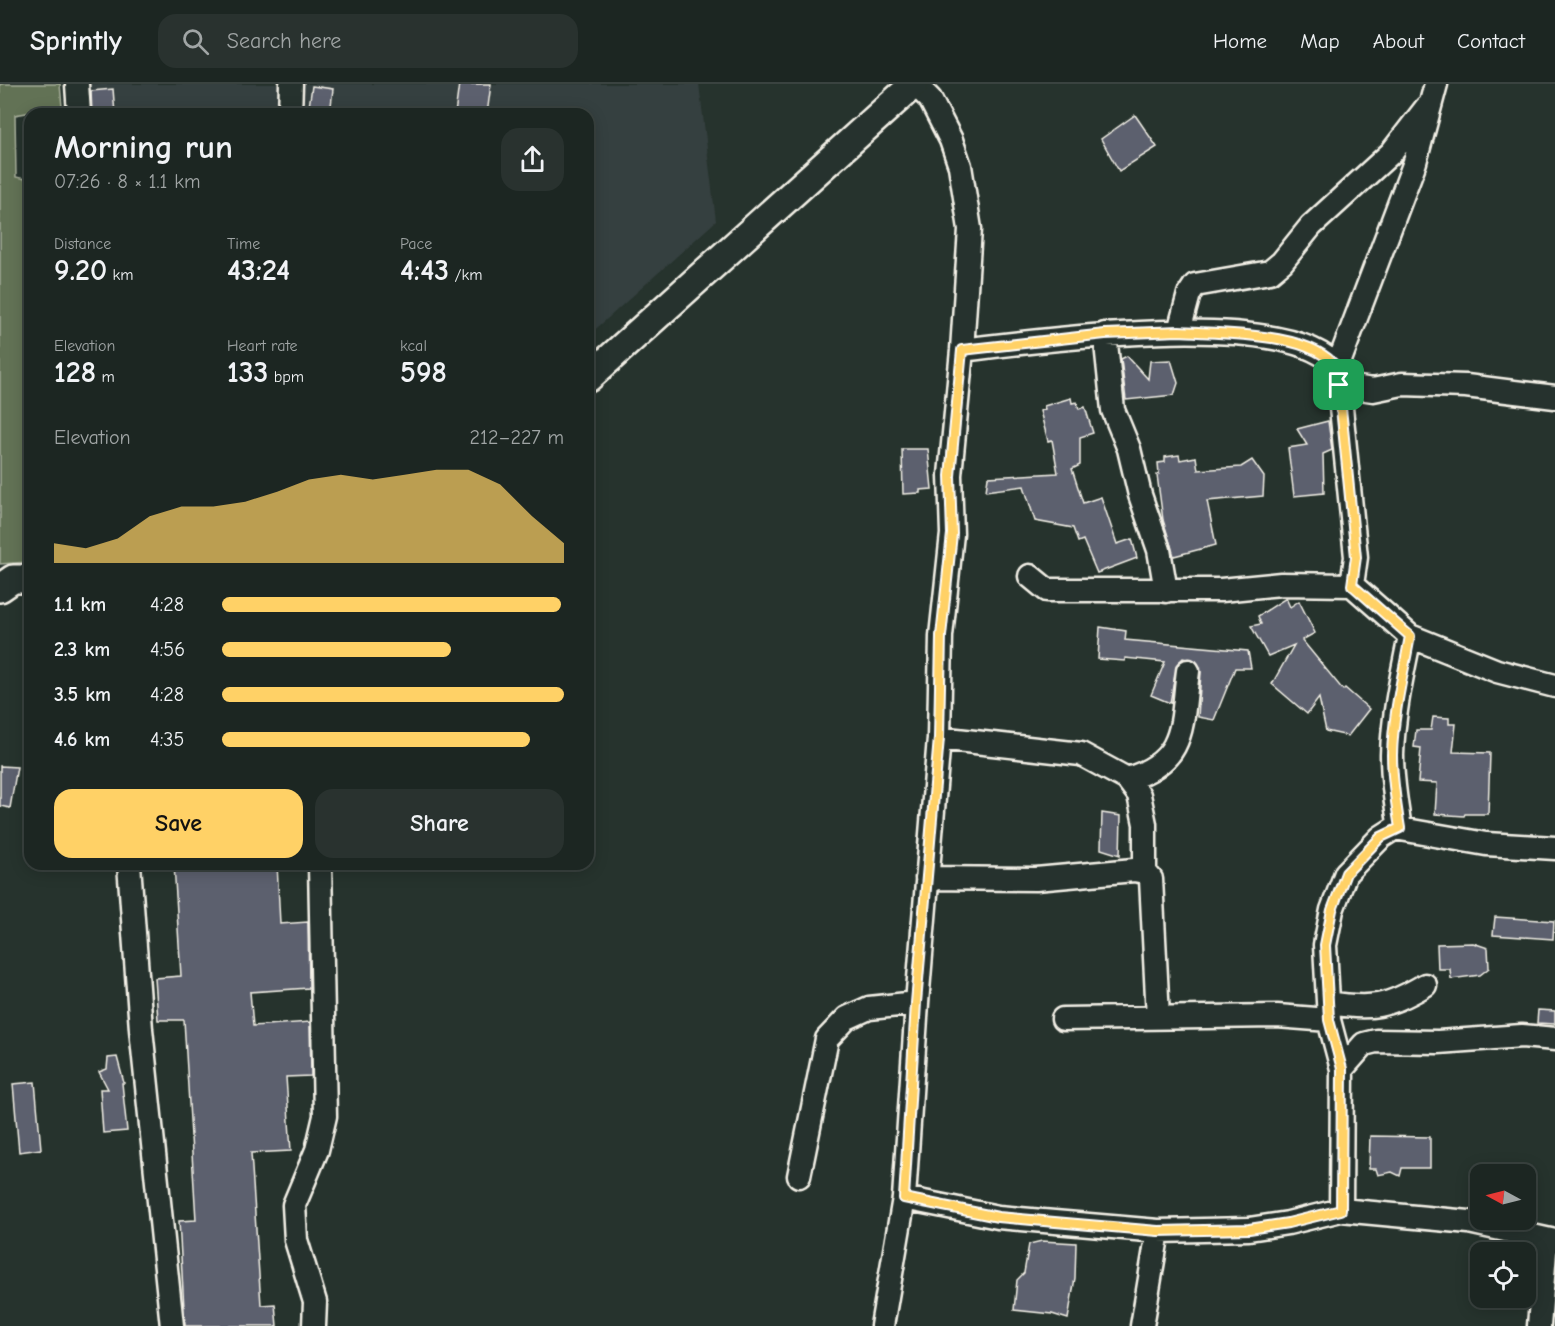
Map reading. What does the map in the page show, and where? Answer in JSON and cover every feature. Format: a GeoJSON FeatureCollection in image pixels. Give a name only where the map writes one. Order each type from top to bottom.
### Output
{"type":"FeatureCollection","features":[{"type":"Feature","properties":{"kind":"main road"},"geometry":{"type":"LineString","coordinates":[[594,373],[915,84]]}},
{"type":"Feature","properties":{"kind":"street"},"geometry":{"type":"LineString","coordinates":[[77,84],[79,108]]}},
{"type":"Feature","properties":{"kind":"street"},"geometry":{"type":"LineString","coordinates":[[290,108],[291,84]]}},
{"type":"Feature","properties":{"kind":"street"},"geometry":{"type":"LineString","coordinates":[[882,1326],[904,1198],[916,1003],[939,738],[941,636],[952,534],[950,476],[970,229],[960,166],[941,117],[930,99],[915,84]]}},
{"type":"Feature","properties":{"kind":"street"},"geometry":{"type":"LineString","coordinates":[[1179,331],[1189,294],[1195,285],[1270,272],[1282,262],[1311,226],[1392,152],[1433,93]]}},
{"type":"Feature","properties":{"kind":"street"},"geometry":{"type":"LineString","coordinates":[[1338,376],[1415,162],[1433,93]]}},
{"type":"Feature","properties":{"kind":"street"},"geometry":{"type":"LineString","coordinates":[[962,350],[1105,334],[1179,331],[1268,337],[1311,347],[1332,360],[1338,376],[1356,557],[1352,585]]}},
{"type":"Feature","properties":{"kind":"street"},"geometry":{"type":"LineString","coordinates":[[1105,334],[1113,410],[1129,449],[1140,495],[1159,550],[1166,591]]}},
{"type":"Feature","properties":{"kind":"street"},"geometry":{"type":"LineString","coordinates":[[1338,376],[1373,390],[1402,384],[1466,386],[1555,398]]}},
{"type":"Feature","properties":{"kind":"street"},"geometry":{"type":"LineString","coordinates":[[1030,576],[1047,590],[1166,591],[1221,590],[1281,584],[1352,585],[1410,636],[1497,671],[1555,686]]}},
{"type":"Feature","properties":{"kind":"street"},"geometry":{"type":"LineString","coordinates":[[1400,828],[1392,754],[1396,706],[1410,636]]}},
{"type":"Feature","properties":{"kind":"street"},"geometry":{"type":"LineString","coordinates":[[1127,779],[1156,765],[1176,746],[1179,740],[1188,671]]}},
{"type":"Feature","properties":{"kind":"street"},"geometry":{"type":"LineString","coordinates":[[939,738],[1081,754],[1127,779],[1139,795],[1145,824],[1145,872]]}},
{"type":"Feature","properties":{"kind":"street"},"geometry":{"type":"LineString","coordinates":[[1341,1210],[1342,1069],[1329,1011],[1325,945],[1339,888],[1346,873],[1381,837],[1400,828],[1486,844],[1555,848]]}},
{"type":"Feature","properties":{"kind":"street"},"geometry":{"type":"LineString","coordinates":[[129,870],[141,1029],[172,1326]]}},
{"type":"Feature","properties":{"kind":"street"},"geometry":{"type":"LineString","coordinates":[[314,1326],[315,1302],[296,1239],[294,1205],[316,1150],[325,1116],[320,870]]}},
{"type":"Feature","properties":{"kind":"street"},"geometry":{"type":"LineString","coordinates":[[927,878],[1036,879],[1134,870],[1145,872],[1151,879],[1158,1017]]}},
{"type":"Feature","properties":{"kind":"street"},"geometry":{"type":"LineString","coordinates":[[1063,1019],[1277,1016],[1372,1006],[1409,994],[1425,985]]}},
{"type":"Feature","properties":{"kind":"street"},"geometry":{"type":"LineString","coordinates":[[799,1176],[827,1040],[847,1018],[869,1008],[916,1003]]}},
{"type":"Feature","properties":{"kind":"street"},"geometry":{"type":"LineString","coordinates":[[1342,1069],[1364,1044],[1376,1041],[1438,1042],[1522,1036],[1555,1039]]}},
{"type":"Feature","properties":{"kind":"street"},"geometry":{"type":"LineString","coordinates":[[904,1198],[998,1217],[1158,1231],[1249,1229],[1288,1223],[1341,1210],[1469,1222],[1550,1241],[1539,1326]]}},
{"type":"Feature","properties":{"kind":"street"},"geometry":{"type":"LineString","coordinates":[[1142,1326],[1158,1231]]}},
{"type":"Feature","properties":{"kind":"shaded area"},"geometry":{"type":"Polygon","coordinates":[[[87,84],[699,84],[716,221],[594,331],[594,108],[89,108],[87,84]]]}},
{"type":"Feature","properties":{"kind":"green space"},"geometry":{"type":"Polygon","coordinates":[[[0,84],[60,84],[62,107],[24,108],[24,113],[15,115],[16,177],[24,179],[24,562],[0,564],[0,84]]]}},
{"type":"Feature","properties":{"kind":"building"},"geometry":{"type":"Polygon","coordinates":[[[459,84],[491,84],[488,108],[456,108],[459,84]]]}},
{"type":"Feature","properties":{"kind":"building"},"geometry":{"type":"Polygon","coordinates":[[[312,86],[333,89],[331,108],[309,108],[312,86]]]}},
{"type":"Feature","properties":{"kind":"building"},"geometry":{"type":"Polygon","coordinates":[[[113,89],[115,108],[92,108],[91,91],[113,89]]]}},
{"type":"Feature","properties":{"kind":"building"},"geometry":{"type":"Polygon","coordinates":[[[1135,115],[1157,147],[1119,171],[1101,139],[1135,115]]]}},
{"type":"Feature","properties":{"kind":"building"},"geometry":{"type":"Polygon","coordinates":[[[1127,356],[1148,379],[1150,361],[1171,360],[1178,383],[1174,395],[1126,400],[1121,359],[1127,356]]]}},
{"type":"Feature","properties":{"kind":"building"},"geometry":{"type":"Polygon","coordinates":[[[1071,398],[1072,403],[1077,402],[1079,409],[1085,407],[1093,433],[1080,437],[1080,465],[1072,469],[1083,503],[1101,497],[1117,544],[1132,539],[1137,558],[1097,573],[1083,540],[1078,542],[1073,528],[1035,521],[1024,486],[986,491],[988,477],[1058,473],[1052,440],[1048,441],[1040,411],[1045,409],[1044,406],[1071,398]]]}},
{"type":"Feature","properties":{"kind":"building"},"geometry":{"type":"Polygon","coordinates":[[[1328,421],[1332,450],[1323,454],[1324,493],[1294,496],[1288,448],[1307,445],[1297,429],[1328,421]]]}},
{"type":"Feature","properties":{"kind":"building"},"geometry":{"type":"Polygon","coordinates":[[[902,449],[928,449],[932,489],[920,490],[920,493],[903,494],[902,449]]]}},
{"type":"Feature","properties":{"kind":"building"},"geometry":{"type":"Polygon","coordinates":[[[1179,455],[1180,460],[1196,457],[1198,470],[1241,467],[1252,460],[1264,477],[1263,496],[1207,501],[1216,545],[1174,556],[1163,520],[1157,475],[1159,474],[1158,463],[1165,462],[1165,457],[1179,455]]]}},
{"type":"Feature","properties":{"kind":"building"},"geometry":{"type":"Polygon","coordinates":[[[1286,598],[1290,607],[1299,601],[1315,633],[1302,640],[1343,690],[1345,688],[1369,709],[1348,736],[1326,731],[1319,698],[1307,714],[1272,684],[1294,645],[1268,656],[1251,626],[1261,624],[1258,616],[1286,598]]]}},
{"type":"Feature","properties":{"kind":"building"},"geometry":{"type":"Polygon","coordinates":[[[1100,627],[1126,631],[1125,640],[1248,651],[1251,668],[1235,668],[1214,720],[1198,717],[1201,672],[1196,661],[1183,658],[1177,664],[1170,703],[1151,695],[1165,662],[1125,658],[1125,661],[1098,659],[1100,627]]]}},
{"type":"Feature","properties":{"kind":"building"},"geometry":{"type":"Polygon","coordinates":[[[1433,717],[1449,718],[1449,724],[1456,724],[1453,752],[1490,753],[1488,814],[1465,814],[1464,816],[1435,814],[1437,783],[1418,782],[1421,748],[1414,747],[1416,730],[1431,730],[1433,717]]]}},
{"type":"Feature","properties":{"kind":"building"},"geometry":{"type":"Polygon","coordinates":[[[0,766],[17,767],[10,808],[0,806],[0,766]]]}},
{"type":"Feature","properties":{"kind":"building"},"geometry":{"type":"Polygon","coordinates":[[[1102,813],[1121,816],[1120,855],[1101,849],[1102,813]]]}},
{"type":"Feature","properties":{"kind":"building"},"geometry":{"type":"Polygon","coordinates":[[[174,870],[277,870],[280,924],[308,922],[309,988],[250,992],[253,1026],[310,1022],[311,1076],[286,1077],[291,1151],[251,1153],[261,1305],[275,1304],[277,1326],[185,1326],[179,1221],[196,1220],[184,1020],[158,1020],[155,978],[181,976],[174,870]]]}},
{"type":"Feature","properties":{"kind":"building"},"geometry":{"type":"Polygon","coordinates":[[[1495,917],[1554,921],[1553,939],[1493,935],[1495,917]]]}},
{"type":"Feature","properties":{"kind":"building"},"geometry":{"type":"Polygon","coordinates":[[[1473,943],[1488,948],[1489,968],[1480,975],[1451,979],[1450,969],[1438,969],[1437,944],[1473,943]]]}},
{"type":"Feature","properties":{"kind":"building"},"geometry":{"type":"Polygon","coordinates":[[[1538,1010],[1555,1011],[1555,1024],[1537,1023],[1538,1010]]]}},
{"type":"Feature","properties":{"kind":"building"},"geometry":{"type":"Polygon","coordinates":[[[117,1057],[124,1083],[122,1083],[127,1131],[103,1133],[100,1089],[108,1089],[99,1072],[107,1069],[108,1058],[117,1057]]]}},
{"type":"Feature","properties":{"kind":"building"},"geometry":{"type":"Polygon","coordinates":[[[35,1082],[41,1149],[19,1152],[13,1084],[35,1082]]]}},
{"type":"Feature","properties":{"kind":"building"},"geometry":{"type":"Polygon","coordinates":[[[1370,1136],[1430,1137],[1430,1168],[1402,1168],[1400,1176],[1392,1172],[1378,1175],[1376,1169],[1369,1169],[1370,1136]]]}},
{"type":"Feature","properties":{"kind":"building"},"geometry":{"type":"Polygon","coordinates":[[[1042,1241],[1076,1243],[1075,1278],[1068,1319],[1052,1314],[1014,1310],[1017,1280],[1024,1273],[1029,1244],[1042,1241]]]}},
{"type":"Feature","properties":{"kind":"route"},"geometry":{"type":"LineString","coordinates":[[1179,331],[1268,337],[1311,347],[1332,360],[1337,368],[1339,385],[1356,557],[1352,585],[1410,636],[1396,706],[1392,754],[1400,828],[1395,828],[1381,837],[1346,873],[1332,910],[1325,945],[1329,1020],[1342,1069],[1341,1210],[1288,1223],[1249,1229],[1207,1228],[1158,1231],[998,1217],[904,1198],[916,1003],[939,738],[941,636],[952,534],[950,476],[962,350],[1105,334],[1179,331]]}}]}
